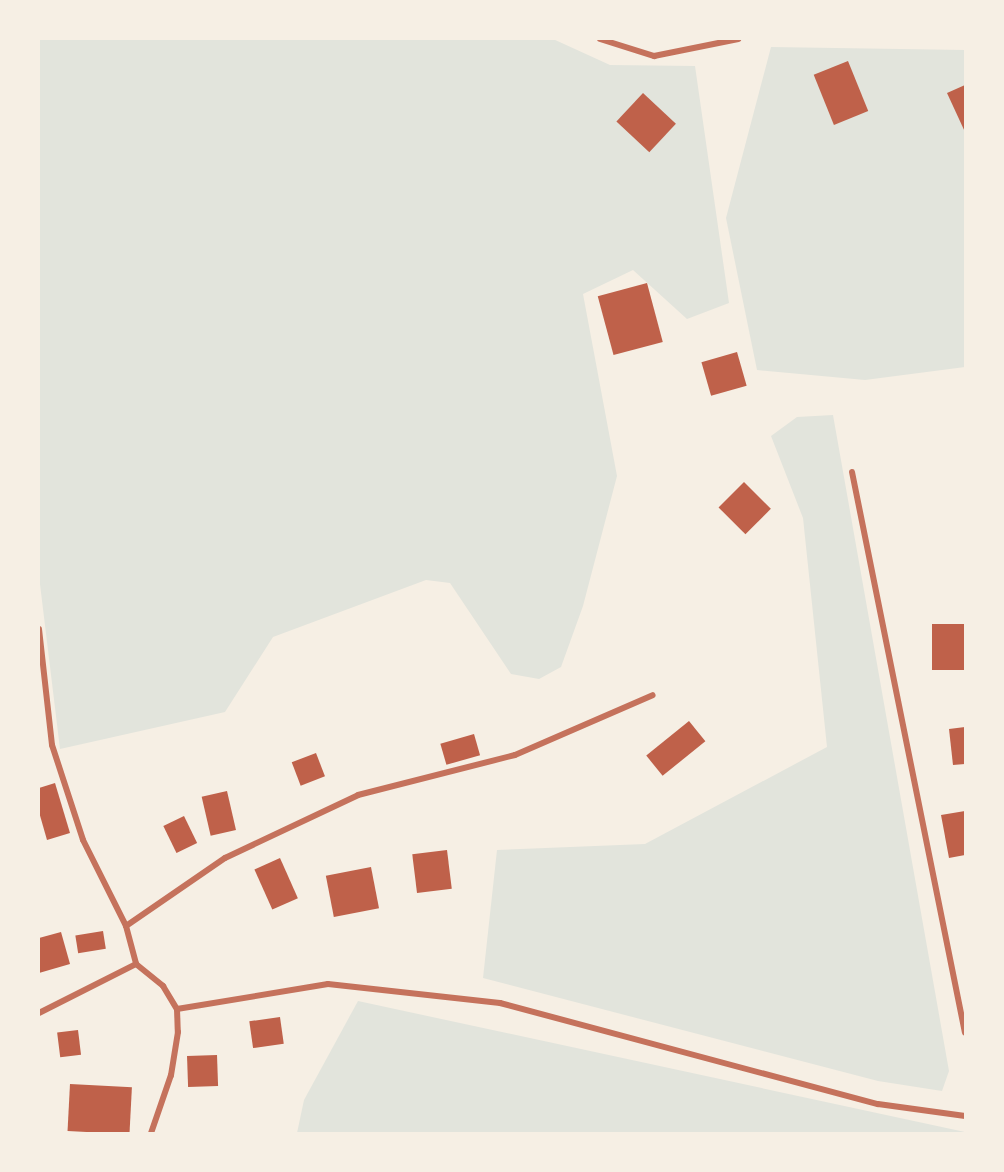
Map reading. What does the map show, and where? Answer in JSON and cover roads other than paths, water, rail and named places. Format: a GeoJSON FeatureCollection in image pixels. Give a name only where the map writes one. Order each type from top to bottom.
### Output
{"type":"FeatureCollection","features":[{"type":"Feature","properties":{"kind":"street"},"geometry":{"type":"LineString","coordinates":[[600,39],[654,56],[738,39]]}},
{"type":"Feature","properties":{"kind":"street"},"geometry":{"type":"LineString","coordinates":[[852,472],[965,1033]]}},
{"type":"Feature","properties":{"kind":"street"},"geometry":{"type":"LineString","coordinates":[[39,630],[52,745],[83,840],[126,926],[136,964],[163,986],[177,1009],[178,1032],[171,1076],[151,1133]]}},
{"type":"Feature","properties":{"kind":"street"},"geometry":{"type":"LineString","coordinates":[[126,926],[225,858],[358,795],[515,755],[653,695]]}},
{"type":"Feature","properties":{"kind":"street"},"geometry":{"type":"LineString","coordinates":[[39,1013],[136,964]]}},
{"type":"Feature","properties":{"kind":"street"},"geometry":{"type":"LineString","coordinates":[[177,1009],[328,984],[500,1003],[878,1104],[965,1116]]}}]}
